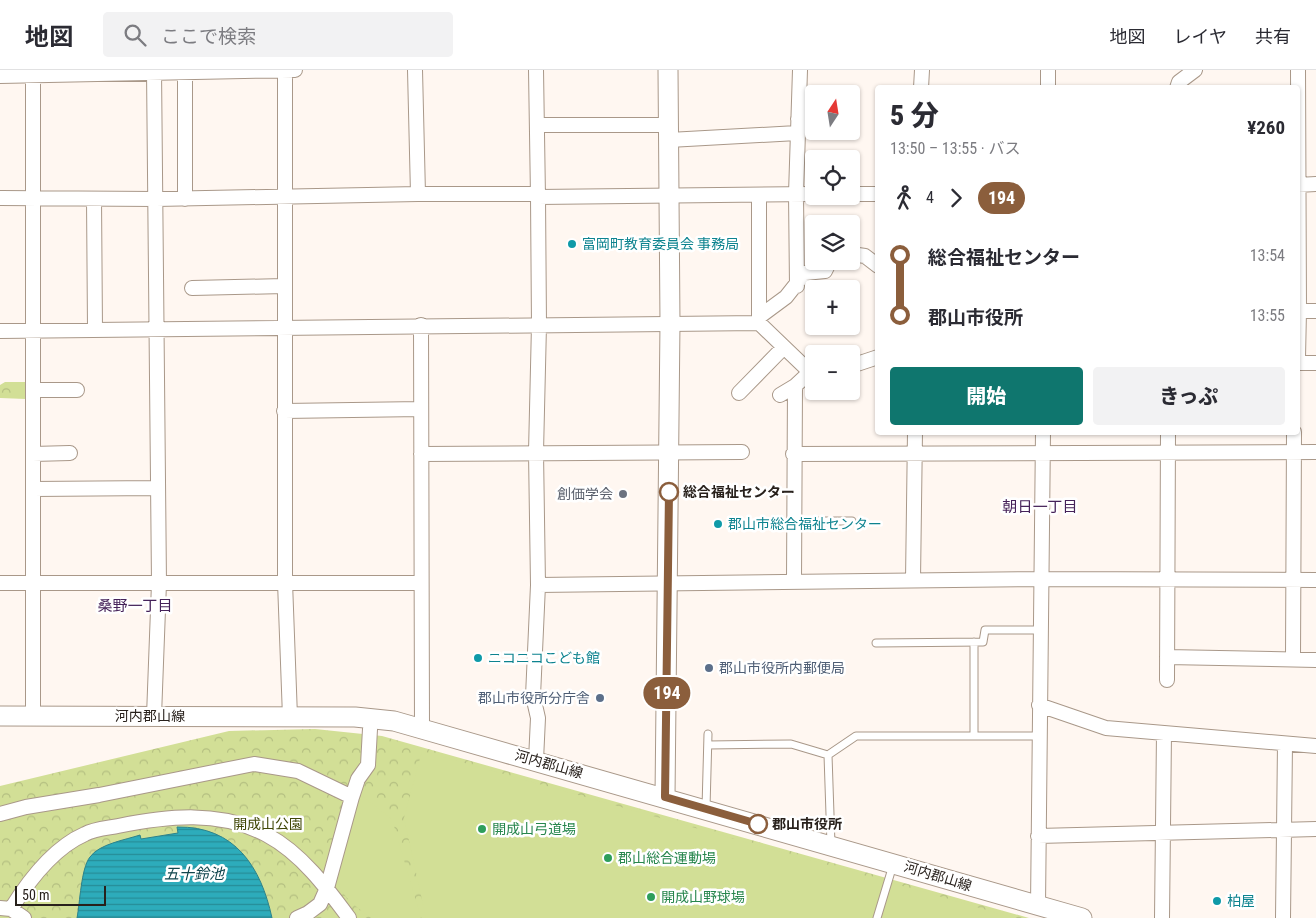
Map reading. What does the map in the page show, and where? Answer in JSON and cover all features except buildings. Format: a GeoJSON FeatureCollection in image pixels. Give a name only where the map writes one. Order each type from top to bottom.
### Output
{"type":"FeatureCollection","features":[{"type":"Feature","properties":{"kind":"main road"},"geometry":{"type":"LineString","coordinates":[[665,797],[670,323],[668,70]]}},
{"type":"Feature","properties":{"kind":"main road","name":"河内郡山線"},"geometry":{"type":"LineString","coordinates":[[0,716],[290,716],[355,717],[394,721],[536,760],[1082,918]]}},
{"type":"Feature","properties":{"kind":"street"},"geometry":{"type":"LineString","coordinates":[[285,70],[284,411],[290,716]]}},
{"type":"Feature","properties":{"kind":"street"},"geometry":{"type":"LineString","coordinates":[[1,75],[295,70]]}},
{"type":"Feature","properties":{"kind":"street"},"geometry":{"type":"LineString","coordinates":[[415,70],[418,194]]}},
{"type":"Feature","properties":{"kind":"street"},"geometry":{"type":"LineString","coordinates":[[536,70],[539,325],[536,452],[538,585],[534,696],[538,718],[536,760]]}},
{"type":"Feature","properties":{"kind":"street"},"geometry":{"type":"LineString","coordinates":[[797,286],[796,194],[800,70]]}},
{"type":"Feature","properties":{"kind":"street"},"geometry":{"type":"LineString","coordinates":[[921,85],[922,70]]}},
{"type":"Feature","properties":{"kind":"street"},"geometry":{"type":"LineString","coordinates":[[1048,70],[1048,85]]}},
{"type":"Feature","properties":{"kind":"street"},"geometry":{"type":"LineString","coordinates":[[1178,85],[1179,82],[1195,70]]}},
{"type":"Feature","properties":{"kind":"street"},"geometry":{"type":"LineString","coordinates":[[1298,70],[1298,85]]}},
{"type":"Feature","properties":{"kind":"street"},"geometry":{"type":"LineString","coordinates":[[154,71],[159,584],[154,716]]}},
{"type":"Feature","properties":{"kind":"street"},"geometry":{"type":"LineString","coordinates":[[185,72],[185,198]]}},
{"type":"Feature","properties":{"kind":"street"},"geometry":{"type":"LineString","coordinates":[[33,716],[33,198],[38,74]]}},
{"type":"Feature","properties":{"kind":"street"},"geometry":{"type":"LineString","coordinates":[[537,125],[669,133],[798,126],[805,123]]}},
{"type":"Feature","properties":{"kind":"street"},"geometry":{"type":"LineString","coordinates":[[1300,185],[1316,184]]}},
{"type":"Feature","properties":{"kind":"street"},"geometry":{"type":"LineString","coordinates":[[0,198],[156,199],[418,194],[805,194]]}},
{"type":"Feature","properties":{"kind":"street"},"geometry":{"type":"LineString","coordinates":[[860,194],[875,194]]}},
{"type":"Feature","properties":{"kind":"street"},"geometry":{"type":"LineString","coordinates":[[759,195],[759,320],[784,347],[805,365]]}},
{"type":"Feature","properties":{"kind":"street"},"geometry":{"type":"LineString","coordinates":[[94,199],[94,329]]}},
{"type":"Feature","properties":{"kind":"street"},"geometry":{"type":"LineString","coordinates":[[860,255],[865,256],[875,264]]}},
{"type":"Feature","properties":{"kind":"street"},"geometry":{"type":"LineString","coordinates":[[0,331],[284,326],[539,325],[759,320],[797,286],[805,273],[826,270]]}},
{"type":"Feature","properties":{"kind":"street"},"geometry":{"type":"LineString","coordinates":[[192,288],[284,286]]}},
{"type":"Feature","properties":{"kind":"street"},"geometry":{"type":"LineString","coordinates":[[1300,311],[1316,310]]}},
{"type":"Feature","properties":{"kind":"street"},"geometry":{"type":"LineString","coordinates":[[420,326],[422,729]]}},
{"type":"Feature","properties":{"kind":"street"},"geometry":{"type":"LineString","coordinates":[[739,394],[784,347]]}},
{"type":"Feature","properties":{"kind":"street"},"geometry":{"type":"LineString","coordinates":[[860,363],[875,358]]}},
{"type":"Feature","properties":{"kind":"street"},"geometry":{"type":"LineString","coordinates":[[1300,363],[1316,363]]}},
{"type":"Feature","properties":{"kind":"street"},"geometry":{"type":"LineString","coordinates":[[780,395],[805,377]]}},
{"type":"Feature","properties":{"kind":"street"},"geometry":{"type":"LineString","coordinates":[[794,581],[793,454],[795,386]]}},
{"type":"Feature","properties":{"kind":"street"},"geometry":{"type":"LineString","coordinates":[[33,390],[77,390]]}},
{"type":"Feature","properties":{"kind":"street"},"geometry":{"type":"LineString","coordinates":[[284,411],[421,409]]}},
{"type":"Feature","properties":{"kind":"street"},"geometry":{"type":"LineString","coordinates":[[913,580],[915,435]]}},
{"type":"Feature","properties":{"kind":"street"},"geometry":{"type":"LineString","coordinates":[[1038,906],[1043,435]]}},
{"type":"Feature","properties":{"kind":"street"},"geometry":{"type":"LineString","coordinates":[[1167,680],[1168,435]]}},
{"type":"Feature","properties":{"kind":"street"},"geometry":{"type":"LineString","coordinates":[[1293,660],[1295,580],[1294,435]]}},
{"type":"Feature","properties":{"kind":"street"},"geometry":{"type":"LineString","coordinates":[[421,454],[742,452]]}},
{"type":"Feature","properties":{"kind":"street"},"geometry":{"type":"LineString","coordinates":[[793,454],[1316,452]]}},
{"type":"Feature","properties":{"kind":"street"},"geometry":{"type":"LineString","coordinates":[[33,454],[70,453]]}},
{"type":"Feature","properties":{"kind":"street"},"geometry":{"type":"LineString","coordinates":[[33,489],[158,488]]}},
{"type":"Feature","properties":{"kind":"street"},"geometry":{"type":"LineString","coordinates":[[538,585],[1040,579],[1316,580]]}},
{"type":"Feature","properties":{"kind":"street"},"geometry":{"type":"LineString","coordinates":[[0,583],[421,583]]}},
{"type":"Feature","properties":{"kind":"street"},"geometry":{"type":"LineString","coordinates":[[1167,657],[1316,660]]}},
{"type":"Feature","properties":{"kind":"street"},"geometry":{"type":"LineString","coordinates":[[1039,705],[1106,728],[1316,746]]}},
{"type":"Feature","properties":{"kind":"street"},"geometry":{"type":"LineString","coordinates":[[297,918],[320,904],[327,888],[358,779],[368,765],[370,729]]}},
{"type":"Feature","properties":{"kind":"street"},"geometry":{"type":"LineString","coordinates":[[1162,918],[1164,733]]}},
{"type":"Feature","properties":{"kind":"street"},"geometry":{"type":"LineString","coordinates":[[1283,918],[1285,744]]}},
{"type":"Feature","properties":{"kind":"street"},"geometry":{"type":"LineString","coordinates":[[0,814],[26,807],[99,795],[254,764],[276,766],[305,773],[352,797]]}},
{"type":"Feature","properties":{"kind":"street"},"geometry":{"type":"LineString","coordinates":[[24,918],[6,908],[55,854],[85,833],[178,816],[205,817],[234,822],[268,836],[291,853],[327,888],[349,918]]}},
{"type":"Feature","properties":{"kind":"street"},"geometry":{"type":"LineString","coordinates":[[1038,836],[1316,829]]}},
{"type":"Feature","properties":{"kind":"lane"},"geometry":{"type":"LineString","coordinates":[[794,521],[852,521]]}},
{"type":"Feature","properties":{"kind":"lane"},"geometry":{"type":"LineString","coordinates":[[876,643],[982,642],[986,630],[1040,630]]}},
{"type":"Feature","properties":{"kind":"lane"},"geometry":{"type":"LineString","coordinates":[[974,642],[974,736]]}},
{"type":"Feature","properties":{"kind":"lane"},"geometry":{"type":"LineString","coordinates":[[706,809],[708,734]]}},
{"type":"Feature","properties":{"kind":"lane"},"geometry":{"type":"LineString","coordinates":[[828,755],[856,736],[1039,736]]}},
{"type":"Feature","properties":{"kind":"lane"},"geometry":{"type":"LineString","coordinates":[[708,744],[791,744],[828,755]]}},
{"type":"Feature","properties":{"kind":"lane"},"geometry":{"type":"LineString","coordinates":[[828,755],[831,845]]}},
{"type":"Feature","properties":{"kind":"lane"},"geometry":{"type":"LineString","coordinates":[[877,918],[894,863]]}},
{"type":"Feature","properties":{"kind":"green space"},"geometry":{"type":"Polygon","coordinates":[[[5,382],[26,382],[26,399],[0,398],[0,385],[5,382]]]}},
{"type":"Feature","properties":{"kind":"green space","name":"開成山公園"},"geometry":{"type":"Polygon","coordinates":[[[315,729],[382,736],[1029,918],[0,918],[0,786],[229,731],[315,729]]]}},
{"type":"Feature","properties":{"kind":"green space","name":"郡山総合運動場"},"geometry":{"type":"Polygon","coordinates":[[[422,751],[1014,918],[426,918],[404,818],[422,751]]]}},
{"type":"Feature","properties":{"kind":"green space"},"geometry":{"type":"Polygon","coordinates":[[[362,796],[392,819],[421,918],[371,918],[348,899],[340,887],[338,872],[357,798],[362,796]]]}},
{"type":"Feature","properties":{"kind":"water","name":"五十鈴池"},"geometry":{"type":"Polygon","coordinates":[[[177,827],[197,829],[215,834],[230,842],[242,853],[261,882],[272,918],[77,918],[85,869],[87,862],[94,853],[106,846],[140,835],[141,839],[178,833],[177,827]]]}},
{"type":"Feature","properties":{"kind":"bus line","name":"194"},"geometry":{"type":"LineString","coordinates":[[669,492],[665,797],[758,824]]}},
{"type":"Feature","properties":{"kind":"place","name":"富岡町教育委員会 事務局"},"geometry":{"type":"Point","coordinates":[572,244]}},
{"type":"Feature","properties":{"kind":"place","name":"総合福祉センター"},"geometry":{"type":"Point","coordinates":[669,492]}},
{"type":"Feature","properties":{"kind":"place","name":"創価学会"},"geometry":{"type":"Point","coordinates":[623,494]}},
{"type":"Feature","properties":{"kind":"place","name":"郡山市総合福祉センター"},"geometry":{"type":"Point","coordinates":[718,524]}},
{"type":"Feature","properties":{"kind":"place","name":"ニコニコこども館"},"geometry":{"type":"Point","coordinates":[478,658]}},
{"type":"Feature","properties":{"kind":"place","name":"郡山市役所内郵便局"},"geometry":{"type":"Point","coordinates":[709,668]}},
{"type":"Feature","properties":{"kind":"place","name":"郡山市役所分庁舎"},"geometry":{"type":"Point","coordinates":[600,698]}},
{"type":"Feature","properties":{"kind":"place","name":"郡山市役所"},"geometry":{"type":"Point","coordinates":[758,824]}},
{"type":"Feature","properties":{"kind":"place","name":"開成山弓道場"},"geometry":{"type":"Point","coordinates":[482,829]}},
{"type":"Feature","properties":{"kind":"place","name":"郡山総合運動場"},"geometry":{"type":"Point","coordinates":[608,858]}},
{"type":"Feature","properties":{"kind":"place","name":"開成山野球場"},"geometry":{"type":"Point","coordinates":[651,897]}},
{"type":"Feature","properties":{"kind":"place","name":"柏屋"},"geometry":{"type":"Point","coordinates":[1217,901]}},
{"type":"Feature","properties":{"kind":"district","name":"朝日一丁目"},"geometry":{"type":"Point","coordinates":[1040,507]}},
{"type":"Feature","properties":{"kind":"district","name":"桑野一丁目"},"geometry":{"type":"Point","coordinates":[135,606]}}]}
